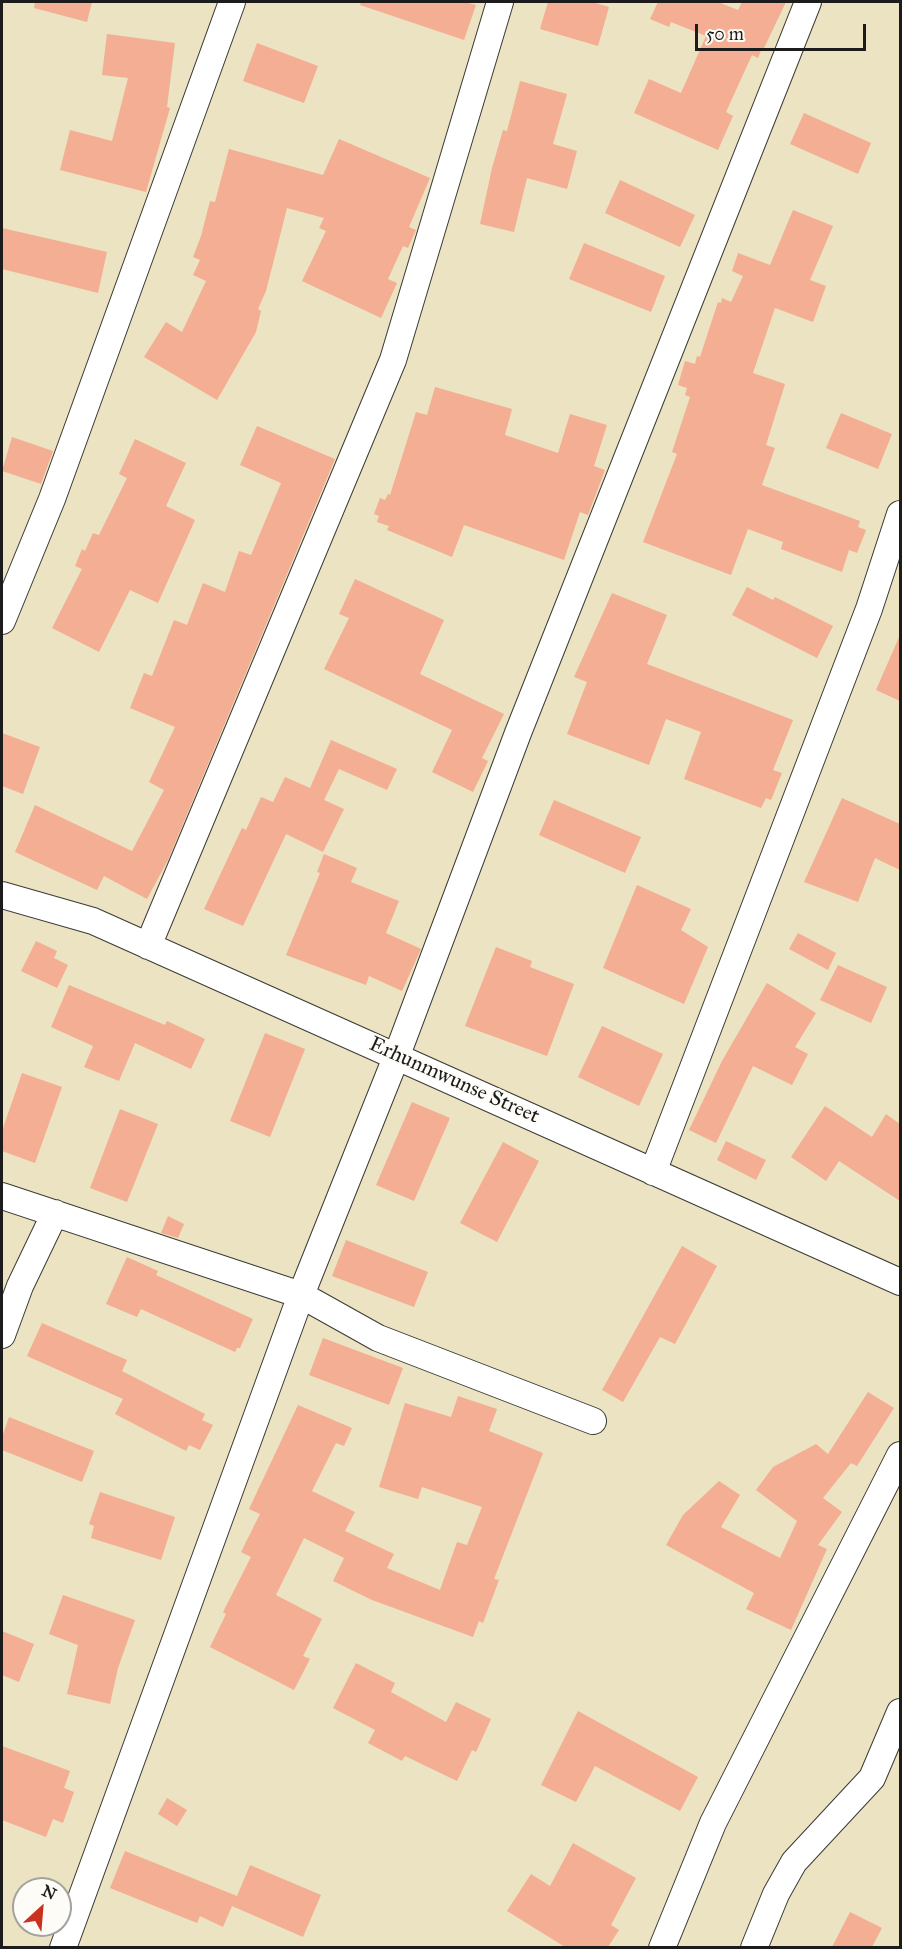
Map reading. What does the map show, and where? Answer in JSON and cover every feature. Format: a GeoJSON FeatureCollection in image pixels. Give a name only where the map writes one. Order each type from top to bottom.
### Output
{"type":"FeatureCollection","features":[{"type":"Feature","properties":{"kind":"street"},"geometry":{"type":"LineString","coordinates":[[2,621],[52,499],[232,2]]}},
{"type":"Feature","properties":{"kind":"street"},"geometry":{"type":"LineString","coordinates":[[148,946],[393,360],[500,2]]}},
{"type":"Feature","properties":{"kind":"street"},"geometry":{"type":"LineString","coordinates":[[63,1947],[302,1295],[397,1055],[518,733],[808,2]]}},
{"type":"Feature","properties":{"kind":"street"},"geometry":{"type":"LineString","coordinates":[[653,1172],[869,609],[900,514]]}},
{"type":"Feature","properties":{"kind":"street","name":"Erhunmwunse Street"},"geometry":{"type":"LineString","coordinates":[[2,895],[93,921],[397,1055],[900,1282]]}},
{"type":"Feature","properties":{"kind":"street"},"geometry":{"type":"LineString","coordinates":[[2,1196],[302,1295],[378,1338],[593,1421]]}},
{"type":"Feature","properties":{"kind":"street"},"geometry":{"type":"LineString","coordinates":[[2,1335],[20,1286],[55,1213]]}},
{"type":"Feature","properties":{"kind":"street"},"geometry":{"type":"LineString","coordinates":[[663,1947],[713,1823],[900,1455]]}},
{"type":"Feature","properties":{"kind":"street"},"geometry":{"type":"LineString","coordinates":[[754,1947],[776,1894],[794,1862],[872,1778],[900,1712]]}},
{"type":"Feature","properties":{"kind":"building"},"geometry":{"type":"Polygon","coordinates":[[[35,2],[92,2],[87,22],[34,8],[35,2]]]}},
{"type":"Feature","properties":{"kind":"building"},"geometry":{"type":"Polygon","coordinates":[[[361,2],[465,2],[476,5],[464,40],[360,5],[361,2]]]}},
{"type":"Feature","properties":{"kind":"building"},"geometry":{"type":"Polygon","coordinates":[[[548,2],[592,2],[609,7],[598,46],[540,29],[548,2]]]}},
{"type":"Feature","properties":{"kind":"building"},"geometry":{"type":"Polygon","coordinates":[[[658,2],[718,2],[738,10],[742,2],[786,2],[758,58],[752,55],[726,112],[733,116],[718,150],[634,113],[649,79],[681,93],[706,36],[671,22],[669,27],[650,19],[658,2]]]}},
{"type":"Feature","properties":{"kind":"building"},"geometry":{"type":"Polygon","coordinates":[[[107,34],[175,43],[167,107],[170,108],[146,192],[60,170],[70,130],[112,141],[128,78],[102,75],[107,34]]]}},
{"type":"Feature","properties":{"kind":"building"},"geometry":{"type":"Polygon","coordinates":[[[257,43],[318,66],[304,103],[243,81],[257,43]]]}},
{"type":"Feature","properties":{"kind":"building"},"geometry":{"type":"Polygon","coordinates":[[[520,81],[567,94],[553,144],[577,151],[567,189],[527,178],[514,232],[480,224],[492,168],[503,130],[507,131],[520,81]]]}},
{"type":"Feature","properties":{"kind":"building"},"geometry":{"type":"Polygon","coordinates":[[[804,113],[871,143],[858,174],[790,144],[804,113]]]}},
{"type":"Feature","properties":{"kind":"building"},"geometry":{"type":"Polygon","coordinates":[[[339,139],[430,178],[409,227],[416,230],[408,248],[403,246],[388,279],[397,283],[381,318],[302,281],[326,231],[319,228],[324,218],[287,208],[266,291],[258,309],[261,311],[256,332],[217,400],[144,357],[166,322],[182,332],[206,281],[193,275],[200,260],[193,257],[210,201],[215,202],[229,149],[323,175],[339,139]]]}},
{"type":"Feature","properties":{"kind":"building"},"geometry":{"type":"Polygon","coordinates":[[[620,180],[695,215],[680,247],[605,213],[620,180]]]}},
{"type":"Feature","properties":{"kind":"building"},"geometry":{"type":"Polygon","coordinates":[[[793,210],[833,226],[810,280],[826,286],[813,322],[775,308],[753,373],[785,384],[766,445],[775,448],[762,485],[860,521],[858,527],[866,530],[857,553],[849,550],[842,572],[781,549],[783,542],[748,529],[731,575],[643,542],[677,454],[672,452],[690,397],[685,395],[687,388],[678,385],[685,361],[695,364],[697,356],[700,357],[718,302],[721,303],[722,298],[731,302],[743,276],[732,271],[738,253],[770,265],[793,210]]]}},
{"type":"Feature","properties":{"kind":"building"},"geometry":{"type":"Polygon","coordinates":[[[2,228],[107,252],[98,293],[2,269],[2,228]]]}},
{"type":"Feature","properties":{"kind":"building"},"geometry":{"type":"Polygon","coordinates":[[[584,243],[665,276],[651,312],[569,279],[584,243]]]}},
{"type":"Feature","properties":{"kind":"building"},"geometry":{"type":"Polygon","coordinates":[[[435,387],[512,409],[505,435],[558,453],[570,414],[607,425],[594,466],[605,470],[588,515],[580,512],[564,560],[464,525],[452,557],[387,530],[389,526],[377,522],[379,516],[374,514],[380,498],[385,500],[388,494],[390,495],[416,412],[427,415],[435,387]]]}},
{"type":"Feature","properties":{"kind":"building"},"geometry":{"type":"Polygon","coordinates":[[[841,413],[892,434],[878,469],[826,448],[841,413]]]}},
{"type":"Feature","properties":{"kind":"building"},"geometry":{"type":"Polygon","coordinates":[[[257,426],[335,459],[168,860],[147,899],[104,876],[97,890],[15,852],[35,805],[132,851],[164,790],[149,782],[175,727],[130,708],[144,673],[152,676],[174,620],[187,625],[203,583],[225,592],[239,551],[251,555],[281,483],[240,465],[257,426]]]}},
{"type":"Feature","properties":{"kind":"building"},"geometry":{"type":"Polygon","coordinates":[[[12,437],[53,451],[41,484],[2,471],[12,437]]]}},
{"type":"Feature","properties":{"kind":"building"},"geometry":{"type":"Polygon","coordinates":[[[135,439],[186,463],[166,506],[195,520],[158,603],[130,590],[99,652],[52,628],[82,569],[75,566],[82,549],[85,551],[93,533],[99,535],[127,478],[119,474],[135,439]]]}},
{"type":"Feature","properties":{"kind":"building"},"geometry":{"type":"Polygon","coordinates":[[[355,579],[444,620],[420,674],[504,714],[482,758],[488,761],[473,792],[432,772],[452,730],[324,669],[349,618],[339,614],[355,579]]]}},
{"type":"Feature","properties":{"kind":"building"},"geometry":{"type":"Polygon","coordinates":[[[747,587],[773,600],[775,597],[833,626],[817,658],[732,615],[747,587]]]}},
{"type":"Feature","properties":{"kind":"building"},"geometry":{"type":"Polygon","coordinates":[[[612,593],[667,615],[647,664],[793,720],[773,770],[782,773],[771,800],[766,798],[761,808],[684,779],[701,732],[666,719],[649,765],[567,734],[587,682],[574,677],[612,593]]]}},
{"type":"Feature","properties":{"kind":"building"},"geometry":{"type":"Polygon","coordinates":[[[900,635],[900,701],[876,690],[900,635]]]}},
{"type":"Feature","properties":{"kind":"building"},"geometry":{"type":"Polygon","coordinates":[[[2,733],[40,747],[23,794],[2,786],[2,733]]]}},
{"type":"Feature","properties":{"kind":"building"},"geometry":{"type":"Polygon","coordinates":[[[331,740],[397,769],[387,790],[339,769],[324,800],[344,809],[323,852],[286,834],[243,926],[204,909],[242,828],[246,830],[261,797],[273,802],[285,777],[310,788],[331,740]]]}},
{"type":"Feature","properties":{"kind":"building"},"geometry":{"type":"Polygon","coordinates":[[[842,798],[900,824],[900,870],[875,858],[858,902],[804,882],[842,798]]]}},
{"type":"Feature","properties":{"kind":"building"},"geometry":{"type":"Polygon","coordinates":[[[554,800],[641,837],[625,873],[539,835],[554,800]]]}},
{"type":"Feature","properties":{"kind":"building"},"geometry":{"type":"Polygon","coordinates":[[[324,854],[357,868],[351,882],[399,901],[386,933],[421,949],[402,991],[369,976],[366,985],[286,955],[320,873],[317,872],[324,854]]]}},
{"type":"Feature","properties":{"kind":"building"},"geometry":{"type":"Polygon","coordinates":[[[637,885],[691,909],[681,930],[708,947],[684,1004],[603,968],[637,885]]]}},
{"type":"Feature","properties":{"kind":"building"},"geometry":{"type":"Polygon","coordinates":[[[798,933],[836,953],[828,970],[789,949],[798,933]]]}},
{"type":"Feature","properties":{"kind":"building"},"geometry":{"type":"Polygon","coordinates":[[[36,941],[57,951],[54,958],[68,965],[57,988],[21,971],[36,941]]]}},
{"type":"Feature","properties":{"kind":"building"},"geometry":{"type":"Polygon","coordinates":[[[496,947],[532,961],[530,967],[574,984],[547,1056],[465,1026],[496,947]]]}},
{"type":"Feature","properties":{"kind":"building"},"geometry":{"type":"Polygon","coordinates":[[[838,965],[887,987],[871,1023],[820,1000],[838,965]]]}},
{"type":"Feature","properties":{"kind":"building"},"geometry":{"type":"Polygon","coordinates":[[[767,983],[816,1013],[795,1047],[808,1054],[792,1085],[753,1066],[716,1143],[689,1130],[722,1061],[767,983]]]}},
{"type":"Feature","properties":{"kind":"building"},"geometry":{"type":"Polygon","coordinates":[[[69,985],[165,1025],[167,1021],[205,1039],[191,1069],[135,1043],[119,1081],[84,1067],[93,1046],[51,1027],[69,985]]]}},
{"type":"Feature","properties":{"kind":"building"},"geometry":{"type":"Polygon","coordinates":[[[602,1026],[663,1054],[639,1106],[578,1077],[602,1026]]]}},
{"type":"Feature","properties":{"kind":"building"},"geometry":{"type":"Polygon","coordinates":[[[265,1033],[305,1049],[270,1137],[230,1121],[265,1033]]]}},
{"type":"Feature","properties":{"kind":"building"},"geometry":{"type":"Polygon","coordinates":[[[22,1073],[62,1087],[35,1163],[2,1151],[2,1131],[22,1073]]]}},
{"type":"Feature","properties":{"kind":"building"},"geometry":{"type":"Polygon","coordinates":[[[412,1102],[450,1118],[414,1201],[376,1185],[412,1102]]]}},
{"type":"Feature","properties":{"kind":"building"},"geometry":{"type":"Polygon","coordinates":[[[825,1106],[872,1137],[886,1114],[900,1124],[900,1201],[839,1161],[826,1181],[791,1157],[825,1106]]]}},
{"type":"Feature","properties":{"kind":"building"},"geometry":{"type":"Polygon","coordinates":[[[120,1109],[158,1124],[127,1202],[90,1188],[120,1109]]]}},
{"type":"Feature","properties":{"kind":"building"},"geometry":{"type":"Polygon","coordinates":[[[726,1141],[766,1160],[756,1180],[717,1160],[726,1141]]]}},
{"type":"Feature","properties":{"kind":"building"},"geometry":{"type":"Polygon","coordinates":[[[503,1142],[539,1161],[497,1242],[460,1223],[503,1142]]]}},
{"type":"Feature","properties":{"kind":"building"},"geometry":{"type":"Polygon","coordinates":[[[168,1216],[184,1224],[178,1238],[161,1233],[168,1216]]]}},
{"type":"Feature","properties":{"kind":"building"},"geometry":{"type":"Polygon","coordinates":[[[346,1240],[428,1272],[414,1307],[332,1276],[346,1240]]]}},
{"type":"Feature","properties":{"kind":"building"},"geometry":{"type":"Polygon","coordinates":[[[682,1246],[717,1266],[675,1344],[660,1337],[623,1402],[602,1390],[682,1246]]]}},
{"type":"Feature","properties":{"kind":"building"},"geometry":{"type":"Polygon","coordinates":[[[127,1257],[158,1271],[156,1275],[253,1319],[240,1348],[237,1348],[235,1352],[141,1309],[137,1317],[106,1304],[127,1257]]]}},
{"type":"Feature","properties":{"kind":"building"},"geometry":{"type":"Polygon","coordinates":[[[42,1323],[127,1360],[122,1371],[205,1414],[202,1420],[213,1425],[200,1450],[189,1445],[186,1451],[115,1414],[123,1399],[27,1356],[42,1323]]]}},
{"type":"Feature","properties":{"kind":"building"},"geometry":{"type":"Polygon","coordinates":[[[323,1338],[403,1368],[389,1405],[309,1375],[323,1338]]]}},
{"type":"Feature","properties":{"kind":"building"},"geometry":{"type":"Polygon","coordinates":[[[868,1392],[894,1408],[857,1466],[851,1463],[823,1498],[842,1512],[818,1545],[827,1549],[791,1630],[746,1609],[754,1593],[666,1545],[683,1515],[719,1481],[740,1495],[721,1527],[780,1558],[797,1521],[756,1490],[773,1467],[816,1444],[828,1454],[868,1392]]]}},
{"type":"Feature","properties":{"kind":"building"},"geometry":{"type":"Polygon","coordinates":[[[458,1396],[497,1409],[489,1431],[543,1453],[494,1579],[499,1580],[483,1623],[479,1621],[473,1637],[372,1600],[333,1581],[344,1558],[304,1538],[276,1595],[322,1619],[303,1656],[310,1659],[294,1690],[210,1647],[226,1614],[223,1612],[251,1557],[241,1552],[260,1514],[249,1509],[298,1405],[352,1428],[344,1446],[336,1443],[312,1491],[355,1512],[345,1531],[394,1554],[387,1568],[440,1590],[457,1542],[467,1545],[482,1507],[422,1487],[418,1499],[379,1487],[405,1403],[451,1417],[458,1396]]]}},
{"type":"Feature","properties":{"kind":"building"},"geometry":{"type":"Polygon","coordinates":[[[9,1417],[94,1451],[82,1482],[2,1450],[2,1437],[9,1417]]]}},
{"type":"Feature","properties":{"kind":"building"},"geometry":{"type":"Polygon","coordinates":[[[100,1492],[175,1517],[161,1560],[91,1538],[94,1526],[89,1524],[100,1492]]]}},
{"type":"Feature","properties":{"kind":"building"},"geometry":{"type":"Polygon","coordinates":[[[63,1595],[135,1620],[118,1668],[110,1704],[67,1694],[78,1645],[49,1634],[63,1595]]]}},
{"type":"Feature","properties":{"kind":"building"},"geometry":{"type":"Polygon","coordinates":[[[2,1631],[34,1644],[19,1682],[2,1675],[2,1631]]]}},
{"type":"Feature","properties":{"kind":"building"},"geometry":{"type":"Polygon","coordinates":[[[356,1663],[395,1683],[391,1692],[446,1722],[456,1702],[491,1719],[476,1752],[472,1750],[457,1781],[405,1756],[402,1761],[368,1743],[375,1730],[333,1708],[356,1663]]]}},
{"type":"Feature","properties":{"kind":"building"},"geometry":{"type":"Polygon","coordinates":[[[578,1711],[698,1777],[680,1811],[595,1766],[576,1802],[541,1785],[578,1711]]]}},
{"type":"Feature","properties":{"kind":"building"},"geometry":{"type":"Polygon","coordinates":[[[2,1746],[70,1771],[64,1788],[74,1792],[63,1823],[53,1819],[46,1837],[2,1820],[2,1746]]]}},
{"type":"Feature","properties":{"kind":"building"},"geometry":{"type":"Polygon","coordinates":[[[167,1798],[187,1810],[177,1826],[158,1814],[167,1798]]]}},
{"type":"Feature","properties":{"kind":"building"},"geometry":{"type":"Polygon","coordinates":[[[573,1843],[636,1878],[611,1925],[619,1930],[608,1947],[565,1947],[507,1911],[531,1874],[550,1886],[573,1843]]]}},
{"type":"Feature","properties":{"kind":"building"},"geometry":{"type":"Polygon","coordinates":[[[125,1851],[237,1896],[250,1865],[321,1895],[303,1937],[232,1906],[223,1927],[200,1916],[197,1923],[110,1888],[125,1851]]]}},
{"type":"Feature","properties":{"kind":"building"},"geometry":{"type":"Polygon","coordinates":[[[850,1912],[882,1928],[872,1947],[832,1947],[850,1912]]]}}]}
